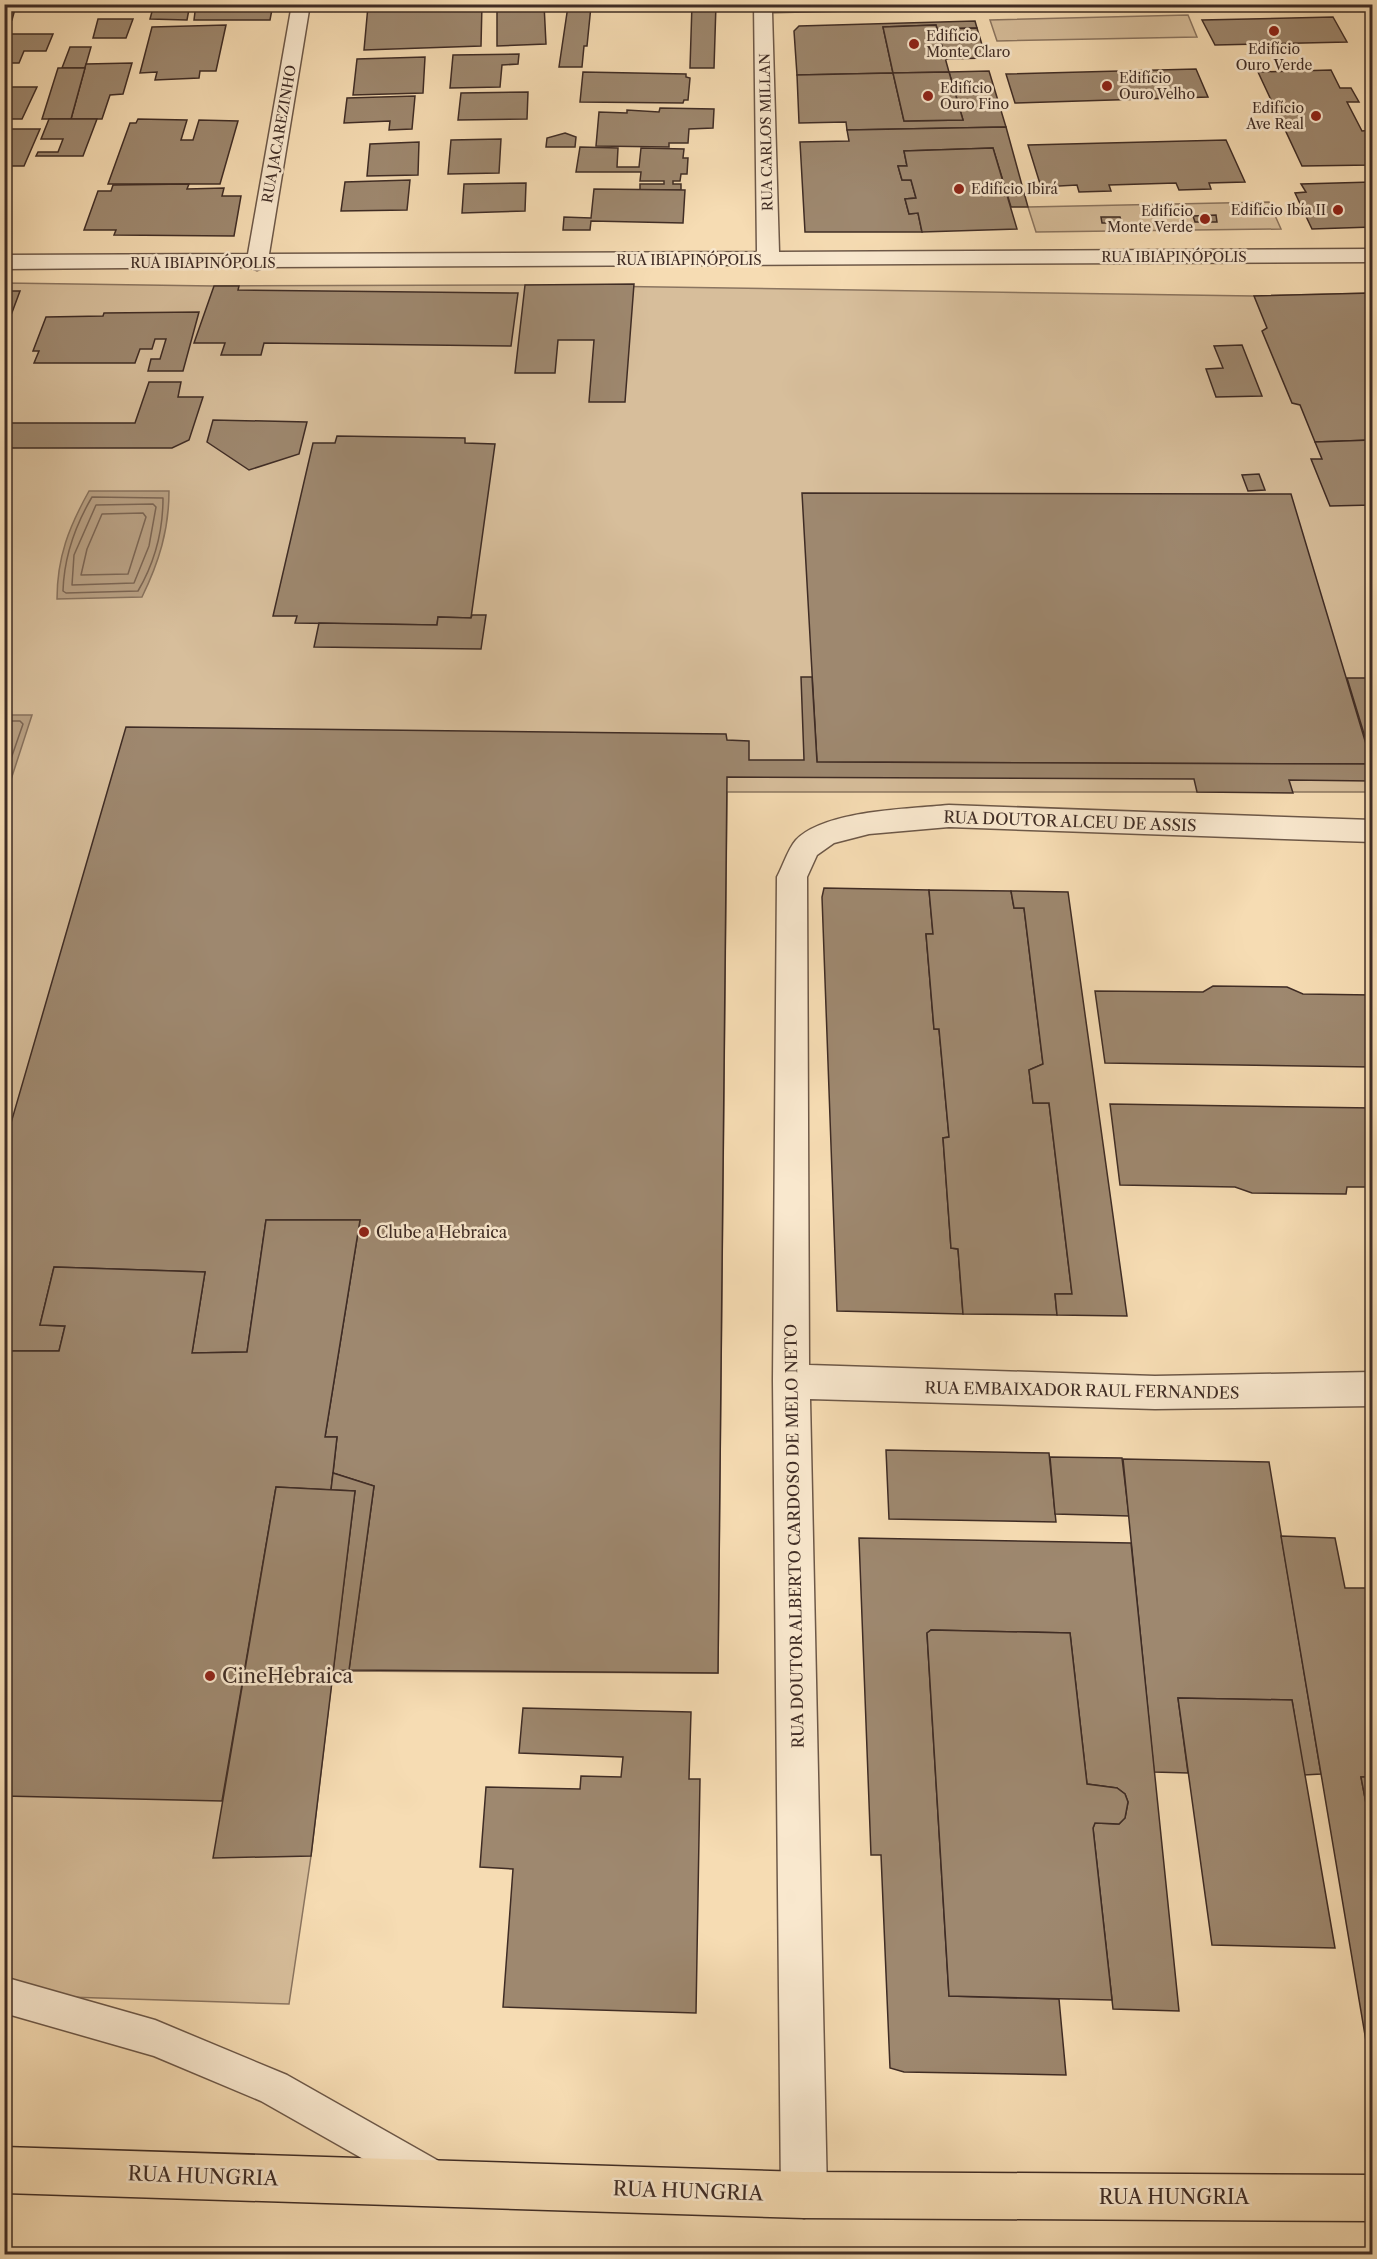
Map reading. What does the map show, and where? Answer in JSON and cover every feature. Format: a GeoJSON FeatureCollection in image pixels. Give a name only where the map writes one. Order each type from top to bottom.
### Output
{"type":"FeatureCollection","features":[{"type":"Feature","properties":{"kind":"highway","name":"RUA HUNGRIA"},"geometry":{"type":"LineString","coordinates":[[4,2170],[804,2195],[1372,2198]]}},
{"type":"Feature","properties":{"kind":"street","name":"RUA JACAREZINHO"},"geometry":{"type":"LineString","coordinates":[[256,263],[301,4]]}},
{"type":"Feature","properties":{"kind":"street"},"geometry":{"type":"LineString","coordinates":[[763,5],[865,4]]}},
{"type":"Feature","properties":{"kind":"street","name":"RUA CARLOS MILLAN"},"geometry":{"type":"LineString","coordinates":[[763,5],[768,260]]}},
{"type":"Feature","properties":{"kind":"street","name":"RUA IBIAPINÓPOLIS"},"geometry":{"type":"LineString","coordinates":[[4,262],[256,263],[1372,256]]}},
{"type":"Feature","properties":{"kind":"street","name":"RUA DOUTOR ALCEU DE ASSIS"},"geometry":{"type":"LineString","coordinates":[[792,877],[806,848],[825,834],[869,823],[949,816],[1372,831]]}},
{"type":"Feature","properties":{"kind":"street","name":"RUA DOUTOR ALBERTO CARDOSO DE MELO NETO"},"geometry":{"type":"LineString","coordinates":[[792,877],[791,1381],[804,2195]]}},
{"type":"Feature","properties":{"kind":"street","name":"RUA EMBAIXADOR RAUL FERNANDES"},"geometry":{"type":"LineString","coordinates":[[791,1381],[942,1388],[1268,1394],[1372,1389]]}},
{"type":"Feature","properties":{"kind":"lane"},"geometry":{"type":"LineString","coordinates":[[4,1995],[154,2038],[274,2088],[442,2183]]}},
{"type":"Feature","properties":{"kind":"shaded area"},"geometry":{"type":"Polygon","coordinates":[[[1188,15],[1197,37],[997,41],[990,20],[1188,15]]]}},
{"type":"Feature","properties":{"kind":"shaded area"},"geometry":{"type":"Polygon","coordinates":[[[1269,202],[1281,229],[1036,232],[1028,207],[1269,202]]]}},
{"type":"Feature","properties":{"kind":"shaded area","name":"Clube a Hebraica"},"geometry":{"type":"Polygon","coordinates":[[[5,283],[214,286],[525,285],[1254,296],[1372,293],[1372,792],[727,792],[718,1673],[333,1671],[311,1856],[289,2004],[5,1995],[5,283]]]}},
{"type":"Feature","properties":{"kind":"water"},"geometry":{"type":"Polygon","coordinates":[[[89,491],[169,491],[162,546],[142,597],[57,599],[62,556],[76,517],[89,491]]]}},
{"type":"Feature","properties":{"kind":"water"},"geometry":{"type":"Polygon","coordinates":[[[4,715],[32,715],[5,798],[4,715]]]}},
{"type":"Feature","properties":{"kind":"building"},"geometry":{"type":"Polygon","coordinates":[[[154,4],[190,4],[187,20],[150,19],[154,4]]]}},
{"type":"Feature","properties":{"kind":"building"},"geometry":{"type":"Polygon","coordinates":[[[196,4],[273,4],[270,20],[194,20],[196,4]]]}},
{"type":"Feature","properties":{"kind":"building"},"geometry":{"type":"Polygon","coordinates":[[[482,4],[481,46],[364,50],[368,6],[482,4]]]}},
{"type":"Feature","properties":{"kind":"building"},"geometry":{"type":"Polygon","coordinates":[[[497,4],[544,4],[546,44],[497,46],[497,4]]]}},
{"type":"Feature","properties":{"kind":"building"},"geometry":{"type":"Polygon","coordinates":[[[692,4],[716,4],[714,68],[690,68],[692,4]]]}},
{"type":"Feature","properties":{"kind":"building"},"geometry":{"type":"Polygon","coordinates":[[[568,6],[591,6],[587,46],[584,46],[582,67],[559,67],[568,6]]]}},
{"type":"Feature","properties":{"kind":"building"},"geometry":{"type":"Polygon","coordinates":[[[4,9],[15,9],[12,20],[4,20],[4,9]]]}},
{"type":"Feature","properties":{"kind":"building","name":"Edifício Ouro Verde"},"geometry":{"type":"Polygon","coordinates":[[[1333,17],[1347,42],[1215,45],[1202,20],[1333,17]]]}},
{"type":"Feature","properties":{"kind":"building"},"geometry":{"type":"Polygon","coordinates":[[[98,19],[133,19],[126,38],[93,38],[98,19]]]}},
{"type":"Feature","properties":{"kind":"building"},"geometry":{"type":"Polygon","coordinates":[[[975,21],[977,28],[937,29],[936,25],[883,27],[893,73],[797,75],[794,31],[799,26],[975,21]]]}},
{"type":"Feature","properties":{"kind":"building"},"geometry":{"type":"Polygon","coordinates":[[[4,24],[11,24],[7,34],[53,34],[46,51],[24,51],[19,63],[4,63],[4,24]]]}},
{"type":"Feature","properties":{"kind":"building"},"geometry":{"type":"Polygon","coordinates":[[[226,25],[216,71],[200,71],[199,78],[155,80],[157,72],[140,73],[152,27],[226,25]]]}},
{"type":"Feature","properties":{"kind":"building","name":"Edifício Monte Claro"},"geometry":{"type":"Polygon","coordinates":[[[936,25],[949,72],[893,73],[883,27],[936,25]]]}},
{"type":"Feature","properties":{"kind":"building"},"geometry":{"type":"Polygon","coordinates":[[[977,28],[986,58],[946,59],[937,29],[977,28]]]}},
{"type":"Feature","properties":{"kind":"building"},"geometry":{"type":"Polygon","coordinates":[[[70,47],[91,47],[85,68],[62,68],[70,47]]]}},
{"type":"Feature","properties":{"kind":"building"},"geometry":{"type":"Polygon","coordinates":[[[519,54],[518,64],[502,65],[500,87],[450,88],[453,55],[519,54]]]}},
{"type":"Feature","properties":{"kind":"building"},"geometry":{"type":"Polygon","coordinates":[[[425,57],[423,93],[353,95],[357,59],[425,57]]]}},
{"type":"Feature","properties":{"kind":"building"},"geometry":{"type":"Polygon","coordinates":[[[132,63],[123,94],[110,95],[102,119],[71,119],[86,64],[132,63]]]}},
{"type":"Feature","properties":{"kind":"building"},"geometry":{"type":"Polygon","coordinates":[[[58,68],[85,68],[71,119],[42,119],[58,68]]]}},
{"type":"Feature","properties":{"kind":"building","name":"Edifício Ouro Velho"},"geometry":{"type":"Polygon","coordinates":[[[1196,69],[1208,97],[1015,103],[1006,74],[1196,69]]]}},
{"type":"Feature","properties":{"kind":"building","name":"Edifício Ave Real"},"geometry":{"type":"Polygon","coordinates":[[[1331,70],[1340,88],[1351,88],[1359,102],[1347,102],[1362,131],[1372,130],[1372,145],[1369,145],[1372,150],[1372,165],[1302,166],[1258,72],[1331,70]]]}},
{"type":"Feature","properties":{"kind":"building"},"geometry":{"type":"Polygon","coordinates":[[[989,71],[1006,127],[847,130],[846,122],[799,123],[797,75],[893,73],[904,121],[963,120],[949,72],[989,71]]]}},
{"type":"Feature","properties":{"kind":"building"},"geometry":{"type":"Polygon","coordinates":[[[583,72],[686,74],[686,77],[690,78],[688,100],[684,100],[683,103],[580,102],[583,72]]]}},
{"type":"Feature","properties":{"kind":"building","name":"Edifício Ouro Fino"},"geometry":{"type":"Polygon","coordinates":[[[949,72],[963,120],[904,121],[893,73],[949,72]]]}},
{"type":"Feature","properties":{"kind":"building"},"geometry":{"type":"Polygon","coordinates":[[[4,87],[37,87],[22,119],[4,119],[4,87]]]}},
{"type":"Feature","properties":{"kind":"building"},"geometry":{"type":"Polygon","coordinates":[[[528,92],[527,119],[458,120],[461,93],[528,92]]]}},
{"type":"Feature","properties":{"kind":"building"},"geometry":{"type":"Polygon","coordinates":[[[415,96],[412,129],[389,130],[390,121],[344,123],[347,98],[415,96]]]}},
{"type":"Feature","properties":{"kind":"building"},"geometry":{"type":"Polygon","coordinates":[[[660,108],[714,109],[713,128],[689,129],[688,143],[669,143],[669,147],[596,146],[599,112],[627,113],[627,110],[659,112],[660,108]]]}},
{"type":"Feature","properties":{"kind":"building"},"geometry":{"type":"Polygon","coordinates":[[[49,119],[97,119],[83,156],[36,156],[38,152],[58,152],[63,139],[41,139],[49,119]]]}},
{"type":"Feature","properties":{"kind":"building"},"geometry":{"type":"Polygon","coordinates":[[[138,119],[187,120],[181,140],[193,140],[199,120],[238,121],[220,184],[108,184],[130,123],[136,123],[138,119]]]}},
{"type":"Feature","properties":{"kind":"building"},"geometry":{"type":"Polygon","coordinates":[[[1006,127],[1028,207],[1011,207],[993,148],[904,151],[907,166],[898,166],[902,180],[911,180],[916,198],[905,199],[909,214],[918,213],[922,232],[805,232],[800,142],[849,141],[847,130],[1006,127]]]}},
{"type":"Feature","properties":{"kind":"building"},"geometry":{"type":"Polygon","coordinates":[[[4,129],[40,129],[24,166],[4,166],[4,129]]]}},
{"type":"Feature","properties":{"kind":"building"},"geometry":{"type":"Polygon","coordinates":[[[565,133],[576,137],[575,147],[546,147],[547,138],[565,133]]]}},
{"type":"Feature","properties":{"kind":"building"},"geometry":{"type":"Polygon","coordinates":[[[501,139],[499,173],[448,174],[451,140],[501,139]]]}},
{"type":"Feature","properties":{"kind":"building"},"geometry":{"type":"Polygon","coordinates":[[[1226,140],[1245,182],[1209,183],[1211,189],[1179,190],[1176,183],[1109,185],[1111,191],[1079,192],[1077,185],[1041,187],[1028,145],[1226,140]]]}},
{"type":"Feature","properties":{"kind":"building"},"geometry":{"type":"Polygon","coordinates":[[[419,142],[418,175],[367,176],[370,144],[419,142]]]}},
{"type":"Feature","properties":{"kind":"building"},"geometry":{"type":"Polygon","coordinates":[[[580,147],[618,148],[617,167],[639,167],[641,148],[684,149],[683,158],[688,158],[687,174],[681,174],[680,181],[673,181],[673,184],[681,184],[681,190],[640,190],[640,184],[664,184],[664,181],[640,181],[641,172],[576,172],[580,147]]]}},
{"type":"Feature","properties":{"kind":"building","name":"Edifício Ibirá"},"geometry":{"type":"Polygon","coordinates":[[[993,148],[1017,229],[922,232],[918,213],[909,214],[905,199],[916,198],[911,180],[902,180],[898,166],[907,166],[904,151],[993,148]]]}},
{"type":"Feature","properties":{"kind":"building"},"geometry":{"type":"Polygon","coordinates":[[[410,180],[407,210],[341,211],[345,182],[410,180]]]}},
{"type":"Feature","properties":{"kind":"building","name":"Edifício Ibía II"},"geometry":{"type":"Polygon","coordinates":[[[1372,182],[1372,227],[1312,229],[1295,193],[1306,192],[1301,184],[1372,182]]]}},
{"type":"Feature","properties":{"kind":"building"},"geometry":{"type":"Polygon","coordinates":[[[526,183],[525,211],[462,213],[464,184],[526,183]]]}},
{"type":"Feature","properties":{"kind":"building"},"geometry":{"type":"Polygon","coordinates":[[[189,184],[187,189],[224,188],[222,196],[241,196],[234,236],[114,235],[116,230],[84,230],[98,191],[111,191],[113,185],[189,184]]]}},
{"type":"Feature","properties":{"kind":"building"},"geometry":{"type":"Polygon","coordinates":[[[594,189],[685,190],[683,223],[591,221],[590,230],[563,230],[564,217],[591,218],[594,189]]]}},
{"type":"Feature","properties":{"kind":"building","name":"Edifício Monte Verde"},"geometry":{"type":"Polygon","coordinates":[[[1216,215],[1217,222],[1195,222],[1193,216],[1216,215]]]}},
{"type":"Feature","properties":{"kind":"building"},"geometry":{"type":"Polygon","coordinates":[[[1101,217],[1120,217],[1122,223],[1102,223],[1101,217]]]}},
{"type":"Feature","properties":{"kind":"building"},"geometry":{"type":"Polygon","coordinates":[[[634,284],[625,402],[589,402],[594,340],[558,340],[555,373],[515,373],[525,285],[634,284]]]}},
{"type":"Feature","properties":{"kind":"building"},"geometry":{"type":"Polygon","coordinates":[[[214,286],[239,286],[238,290],[518,293],[511,346],[264,343],[261,355],[221,355],[225,343],[194,343],[214,286]]]}},
{"type":"Feature","properties":{"kind":"building"},"geometry":{"type":"Polygon","coordinates":[[[4,291],[20,291],[4,334],[4,291]]]}},
{"type":"Feature","properties":{"kind":"building"},"geometry":{"type":"Polygon","coordinates":[[[1372,293],[1372,440],[1315,442],[1300,405],[1292,403],[1262,331],[1267,328],[1254,296],[1372,293]]]}},
{"type":"Feature","properties":{"kind":"building"},"geometry":{"type":"Polygon","coordinates":[[[199,312],[183,371],[148,371],[151,359],[160,359],[166,339],[155,339],[152,349],[140,349],[135,363],[34,363],[39,351],[33,351],[46,317],[103,316],[104,313],[199,312]]]}},
{"type":"Feature","properties":{"kind":"building"},"geometry":{"type":"Polygon","coordinates":[[[1242,345],[1262,396],[1216,397],[1206,369],[1223,368],[1214,346],[1242,345]]]}},
{"type":"Feature","properties":{"kind":"building"},"geometry":{"type":"Polygon","coordinates":[[[149,382],[181,382],[178,397],[203,397],[189,440],[172,448],[4,448],[4,423],[135,423],[149,382]]]}},
{"type":"Feature","properties":{"kind":"building"},"geometry":{"type":"Polygon","coordinates":[[[213,420],[307,422],[299,454],[249,470],[207,442],[213,420]]]}},
{"type":"Feature","properties":{"kind":"building"},"geometry":{"type":"Polygon","coordinates":[[[337,436],[465,438],[465,443],[495,444],[471,618],[438,617],[437,625],[295,623],[297,616],[273,616],[313,443],[335,443],[337,436]]]}},
{"type":"Feature","properties":{"kind":"building"},"geometry":{"type":"Polygon","coordinates":[[[1372,440],[1372,505],[1330,506],[1311,459],[1322,459],[1315,442],[1372,440]]]}},
{"type":"Feature","properties":{"kind":"building"},"geometry":{"type":"Polygon","coordinates":[[[1259,474],[1265,490],[1248,491],[1242,475],[1259,474]]]}},
{"type":"Feature","properties":{"kind":"building"},"geometry":{"type":"Polygon","coordinates":[[[802,493],[1291,494],[1372,764],[817,762],[802,493]]]}},
{"type":"Feature","properties":{"kind":"building"},"geometry":{"type":"Polygon","coordinates":[[[472,615],[486,615],[481,649],[314,647],[319,623],[437,625],[438,617],[471,618],[472,615]]]}},
{"type":"Feature","properties":{"kind":"building"},"geometry":{"type":"Polygon","coordinates":[[[801,677],[812,677],[817,762],[1372,764],[1372,781],[1289,780],[1293,793],[1197,792],[1194,779],[727,777],[718,1673],[349,1670],[374,1486],[333,1473],[337,1437],[325,1437],[360,1220],[266,1220],[247,1352],[192,1353],[205,1272],[54,1267],[40,1325],[65,1326],[59,1351],[4,1351],[4,1147],[126,727],[726,734],[727,740],[749,741],[749,760],[804,760],[801,677]]]}},
{"type":"Feature","properties":{"kind":"building"},"geometry":{"type":"Polygon","coordinates":[[[1347,678],[1372,678],[1372,760],[1347,678]]]}},
{"type":"Feature","properties":{"kind":"building"},"geometry":{"type":"Polygon","coordinates":[[[824,888],[929,890],[933,934],[926,934],[934,1029],[939,1029],[949,1137],[943,1138],[951,1248],[958,1249],[963,1314],[837,1311],[822,897],[824,888]]]}},
{"type":"Feature","properties":{"kind":"building"},"geometry":{"type":"Polygon","coordinates":[[[929,890],[1011,891],[1014,908],[1024,908],[1043,1064],[1029,1070],[1033,1103],[1049,1103],[1072,1294],[1055,1294],[1057,1315],[963,1314],[958,1249],[951,1248],[943,1138],[949,1137],[939,1029],[934,1029],[926,934],[933,934],[929,890]]]}},
{"type":"Feature","properties":{"kind":"building"},"geometry":{"type":"Polygon","coordinates":[[[1011,891],[1068,892],[1127,1316],[1057,1315],[1055,1294],[1072,1294],[1049,1103],[1033,1103],[1029,1070],[1043,1064],[1024,908],[1014,908],[1011,891]]]}},
{"type":"Feature","properties":{"kind":"building"},"geometry":{"type":"Polygon","coordinates":[[[1213,986],[1287,987],[1303,994],[1372,995],[1372,1067],[1105,1063],[1095,991],[1203,992],[1213,986]]]}},
{"type":"Feature","properties":{"kind":"building"},"geometry":{"type":"Polygon","coordinates":[[[1110,1104],[1372,1108],[1372,1187],[1347,1187],[1346,1194],[1252,1193],[1235,1187],[1120,1185],[1110,1104]]]}},
{"type":"Feature","properties":{"kind":"building"},"geometry":{"type":"Polygon","coordinates":[[[266,1220],[360,1220],[325,1437],[337,1437],[331,1490],[276,1487],[222,1801],[4,1796],[4,1351],[59,1351],[65,1326],[40,1325],[54,1267],[205,1272],[192,1353],[247,1352],[266,1220]]]}},
{"type":"Feature","properties":{"kind":"building"},"geometry":{"type":"Polygon","coordinates":[[[886,1450],[1049,1453],[1056,1522],[889,1519],[886,1450]]]}},
{"type":"Feature","properties":{"kind":"building"},"geometry":{"type":"Polygon","coordinates":[[[1050,1457],[1122,1458],[1129,1516],[1055,1514],[1050,1457]]]}},
{"type":"Feature","properties":{"kind":"building"},"geometry":{"type":"Polygon","coordinates":[[[1123,1459],[1269,1462],[1321,1774],[1304,1775],[1292,1700],[1178,1698],[1188,1773],[1154,1772],[1123,1459]]]}},
{"type":"Feature","properties":{"kind":"building"},"geometry":{"type":"Polygon","coordinates":[[[333,1473],[374,1486],[349,1670],[333,1671],[355,1491],[331,1490],[333,1473]]]}},
{"type":"Feature","properties":{"kind":"building"},"geometry":{"type":"Polygon","coordinates":[[[276,1487],[355,1491],[311,1856],[213,1858],[276,1487]]]}},
{"type":"Feature","properties":{"kind":"building"},"geometry":{"type":"Polygon","coordinates":[[[1281,1536],[1335,1538],[1345,1588],[1372,1588],[1372,1777],[1361,1777],[1372,1835],[1372,2047],[1367,2047],[1281,1536]]]}},
{"type":"Feature","properties":{"kind":"building"},"geometry":{"type":"Polygon","coordinates":[[[859,1538],[1131,1543],[1179,2011],[1113,2009],[1093,1828],[1095,1823],[1119,1824],[1125,1818],[1128,1802],[1125,1794],[1117,1788],[1087,1784],[1070,1633],[931,1630],[927,1633],[949,1996],[1059,1999],[1066,2075],[904,2072],[890,2068],[881,1855],[871,1855],[859,1538]]]}},
{"type":"Feature","properties":{"kind":"building"},"geometry":{"type":"Polygon","coordinates":[[[931,1630],[1070,1633],[1087,1784],[1117,1788],[1125,1794],[1128,1802],[1125,1818],[1119,1824],[1095,1823],[1093,1828],[1112,2000],[949,1996],[927,1633],[931,1630]]]}},
{"type":"Feature","properties":{"kind":"building"},"geometry":{"type":"Polygon","coordinates":[[[1178,1698],[1292,1700],[1335,1948],[1212,1945],[1178,1698]]]}},
{"type":"Feature","properties":{"kind":"building"},"geometry":{"type":"Polygon","coordinates":[[[523,1708],[691,1712],[689,1779],[700,1779],[696,2013],[503,2007],[513,1869],[480,1867],[486,1787],[580,1789],[581,1776],[621,1777],[623,1757],[519,1753],[523,1708]]]}},
{"type":"Feature","properties":{"kind":"building"},"geometry":{"type":"Polygon","coordinates":[[[1361,1777],[1372,1777],[1372,1835],[1361,1777]]]}},
{"type":"Feature","properties":{"kind":"place","name":"Edifício Ouro Verde"},"geometry":{"type":"Point","coordinates":[1274,31]}},
{"type":"Feature","properties":{"kind":"place","name":"Edifício Monte Claro"},"geometry":{"type":"Point","coordinates":[914,44]}},
{"type":"Feature","properties":{"kind":"place","name":"Edifício Ouro Velho"},"geometry":{"type":"Point","coordinates":[1107,86]}},
{"type":"Feature","properties":{"kind":"place","name":"Edifício Ouro Fino"},"geometry":{"type":"Point","coordinates":[928,96]}},
{"type":"Feature","properties":{"kind":"place","name":"Edifício Ave Real"},"geometry":{"type":"Point","coordinates":[1316,116]}},
{"type":"Feature","properties":{"kind":"place","name":"Edifício Ibirá"},"geometry":{"type":"Point","coordinates":[959,189]}},
{"type":"Feature","properties":{"kind":"place","name":"Edifício Ibía II"},"geometry":{"type":"Point","coordinates":[1338,210]}},
{"type":"Feature","properties":{"kind":"place","name":"Edifício Monte Verde"},"geometry":{"type":"Point","coordinates":[1205,219]}},
{"type":"Feature","properties":{"kind":"place","name":"Clube a Hebraica"},"geometry":{"type":"Point","coordinates":[364,1232]}},
{"type":"Feature","properties":{"kind":"place","name":"CineHebraica"},"geometry":{"type":"Point","coordinates":[210,1676]}}]}
